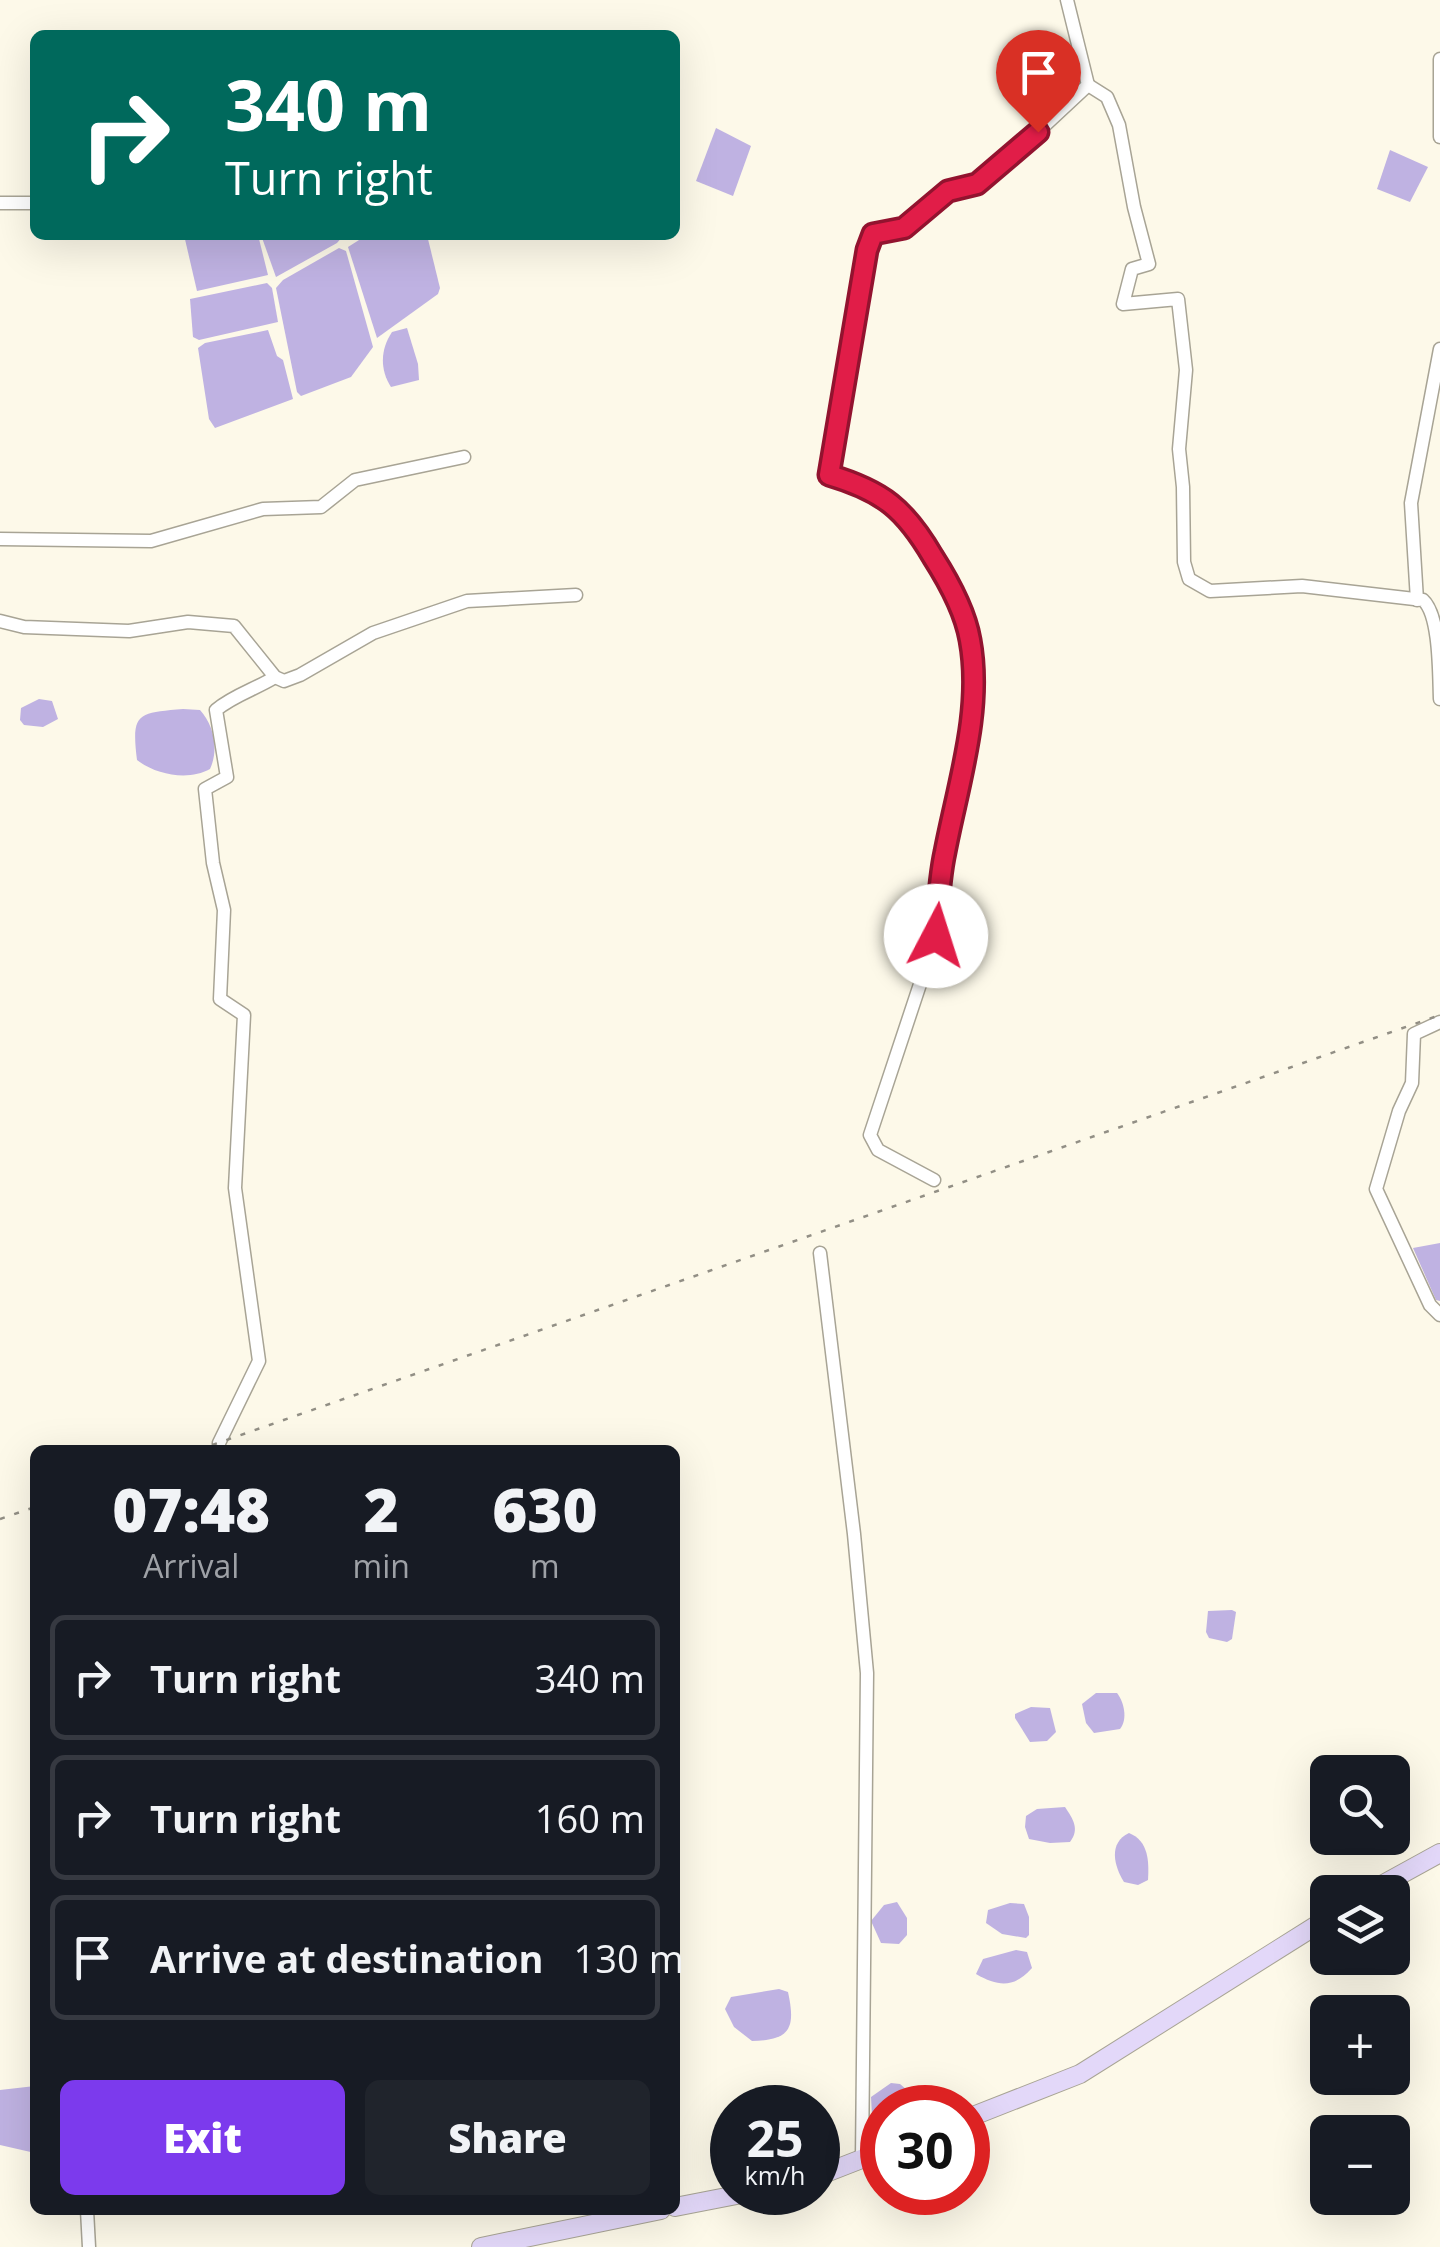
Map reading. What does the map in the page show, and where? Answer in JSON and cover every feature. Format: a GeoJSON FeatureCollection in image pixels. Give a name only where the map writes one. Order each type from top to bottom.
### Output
{"type":"FeatureCollection","features":[{"type":"Feature","properties":{"kind":"main road"},"geometry":{"type":"LineString","coordinates":[[1399,1875],[1440,1853]]}},
{"type":"Feature","properties":{"kind":"main road"},"geometry":{"type":"LineString","coordinates":[[990,2109],[1080,2074],[1310,1929]]}},
{"type":"Feature","properties":{"kind":"main road"},"geometry":{"type":"LineString","coordinates":[[680,2206],[710,2200]]}},
{"type":"Feature","properties":{"kind":"main road"},"geometry":{"type":"LineString","coordinates":[[481,2247],[637,2215]]}},
{"type":"Feature","properties":{"kind":"street"},"geometry":{"type":"LineString","coordinates":[[1067,0],[1088,85],[1107,97],[1119,126],[1149,264],[1132,268],[1123,304],[1178,298],[1186,370],[1179,449],[1183,553],[1189,578],[1210,591],[1321,587],[1428,603],[1435,611],[1440,699]]}},
{"type":"Feature","properties":{"kind":"street"},"geometry":{"type":"LineString","coordinates":[[1440,59],[1440,136]]}},
{"type":"Feature","properties":{"kind":"street"},"geometry":{"type":"LineString","coordinates":[[934,1180],[878,1150],[870,1135],[936,936],[944,853],[966,755],[972,697],[970,638],[952,589],[901,508],[829,475],[867,250],[873,234],[904,228],[948,191],[977,184],[1088,85]]}},
{"type":"Feature","properties":{"kind":"street"},"geometry":{"type":"LineString","coordinates":[[0,203],[30,203]]}},
{"type":"Feature","properties":{"kind":"street"},"geometry":{"type":"LineString","coordinates":[[1416,600],[1412,503],[1440,349]]}},
{"type":"Feature","properties":{"kind":"street"},"geometry":{"type":"LineString","coordinates":[[0,539],[150,540],[262,510],[321,507],[356,480],[464,457]]}},
{"type":"Feature","properties":{"kind":"street"},"geometry":{"type":"LineString","coordinates":[[0,622],[24,627],[130,630],[188,622],[234,626],[274,677],[284,681],[373,633],[467,601],[576,596]]}},
{"type":"Feature","properties":{"kind":"street"},"geometry":{"type":"LineString","coordinates":[[219,1445],[259,1361],[234,1188],[244,1014],[220,999],[224,910],[213,863],[205,789],[227,778],[216,710],[274,677]]}},
{"type":"Feature","properties":{"kind":"street"},"geometry":{"type":"LineString","coordinates":[[1440,1022],[1414,1034],[1412,1083],[1399,1111],[1376,1189],[1430,1305],[1440,1315]]}},
{"type":"Feature","properties":{"kind":"street"},"geometry":{"type":"LineString","coordinates":[[820,1253],[867,1673],[863,2085]]}},
{"type":"Feature","properties":{"kind":"street"},"geometry":{"type":"LineString","coordinates":[[87,2215],[90,2247]]}},
{"type":"Feature","properties":{"kind":"shaded area"},"geometry":{"type":"Polygon","coordinates":[[[716,128],[751,146],[733,196],[696,181],[716,128]]]}},
{"type":"Feature","properties":{"kind":"shaded area"},"geometry":{"type":"Polygon","coordinates":[[[1390,150],[1428,167],[1410,202],[1377,189],[1390,150]]]}},
{"type":"Feature","properties":{"kind":"shaded area"},"geometry":{"type":"Polygon","coordinates":[[[185,240],[259,240],[268,275],[197,291],[185,240]]]}},
{"type":"Feature","properties":{"kind":"shaded area"},"geometry":{"type":"Polygon","coordinates":[[[263,240],[340,240],[337,243],[276,277],[263,240]]]}},
{"type":"Feature","properties":{"kind":"shaded area"},"geometry":{"type":"Polygon","coordinates":[[[359,240],[428,240],[440,288],[438,294],[377,338],[348,247],[359,240]]]}},
{"type":"Feature","properties":{"kind":"shaded area"},"geometry":{"type":"Polygon","coordinates":[[[339,248],[346,251],[373,347],[351,377],[301,396],[276,288],[283,280],[339,248]]]}},
{"type":"Feature","properties":{"kind":"shaded area"},"geometry":{"type":"Polygon","coordinates":[[[267,283],[272,288],[278,322],[199,340],[193,337],[190,299],[267,283]]]}},
{"type":"Feature","properties":{"kind":"shaded area"},"geometry":{"type":"Polygon","coordinates":[[[407,328],[419,380],[391,387],[383,367],[385,346],[392,332],[407,328]]]}},
{"type":"Feature","properties":{"kind":"shaded area"},"geometry":{"type":"Polygon","coordinates":[[[268,330],[277,356],[283,360],[293,399],[215,428],[209,419],[198,348],[205,343],[268,330]]]}},
{"type":"Feature","properties":{"kind":"shaded area"},"geometry":{"type":"Polygon","coordinates":[[[39,699],[52,701],[58,719],[43,727],[24,725],[20,720],[21,708],[39,699]]]}},
{"type":"Feature","properties":{"kind":"shaded area"},"geometry":{"type":"Polygon","coordinates":[[[183,709],[200,710],[209,723],[214,738],[210,769],[192,775],[173,775],[137,760],[135,732],[141,718],[183,709]]]}},
{"type":"Feature","properties":{"kind":"shaded area"},"geometry":{"type":"Polygon","coordinates":[[[1440,1243],[1440,1301],[1436,1300],[1413,1248],[1440,1243]]]}},
{"type":"Feature","properties":{"kind":"shaded area"},"geometry":{"type":"Polygon","coordinates":[[[1208,1611],[1236,1612],[1232,1639],[1227,1642],[1209,1638],[1208,1611]]]}},
{"type":"Feature","properties":{"kind":"shaded area"},"geometry":{"type":"Polygon","coordinates":[[[1096,1693],[1117,1693],[1124,1711],[1120,1729],[1094,1733],[1086,1723],[1082,1704],[1096,1693]]]}},
{"type":"Feature","properties":{"kind":"shaded area"},"geometry":{"type":"Polygon","coordinates":[[[1031,1707],[1050,1708],[1056,1732],[1047,1741],[1030,1742],[1015,1718],[1015,1714],[1031,1707]]]}},
{"type":"Feature","properties":{"kind":"shaded area"},"geometry":{"type":"Polygon","coordinates":[[[1065,1807],[1075,1828],[1070,1842],[1029,1839],[1026,1816],[1037,1809],[1065,1807]]]}},
{"type":"Feature","properties":{"kind":"shaded area"},"geometry":{"type":"Polygon","coordinates":[[[1129,1833],[1141,1841],[1148,1859],[1148,1880],[1138,1885],[1124,1882],[1116,1862],[1118,1843],[1129,1833]]]}},
{"type":"Feature","properties":{"kind":"shaded area"},"geometry":{"type":"Polygon","coordinates":[[[897,1902],[907,1918],[907,1935],[899,1944],[881,1943],[871,1921],[884,1905],[897,1902]]]}},
{"type":"Feature","properties":{"kind":"shaded area"},"geometry":{"type":"Polygon","coordinates":[[[1010,1903],[1024,1904],[1029,1917],[1026,1938],[1002,1934],[986,1923],[988,1910],[1010,1903]]]}},
{"type":"Feature","properties":{"kind":"shaded area"},"geometry":{"type":"Polygon","coordinates":[[[1016,1950],[1027,1952],[1032,1968],[1019,1979],[999,1983],[976,1974],[983,1959],[1016,1950]]]}},
{"type":"Feature","properties":{"kind":"shaded area"},"geometry":{"type":"Polygon","coordinates":[[[779,1989],[788,1992],[791,2015],[782,2035],[752,2041],[734,2027],[725,2009],[731,1997],[779,1989]]]}},
{"type":"Feature","properties":{"kind":"shaded area"},"geometry":{"type":"Polygon","coordinates":[[[30,2087],[30,2152],[0,2145],[0,2090],[30,2087]]]}},
{"type":"Feature","properties":{"kind":"railway"},"geometry":{"type":"LineString","coordinates":[[212,1445],[1440,1015]]}},
{"type":"Feature","properties":{"kind":"railway"},"geometry":{"type":"LineString","coordinates":[[0,1519],[30,1509]]}},
{"type":"Feature","properties":{"kind":"route"},"geometry":{"type":"LineString","coordinates":[[936,936],[944,853],[966,755],[973,670],[970,638],[952,589],[901,508],[829,475],[867,250],[873,234],[904,228],[948,191],[977,184],[1038,132]]}}]}
